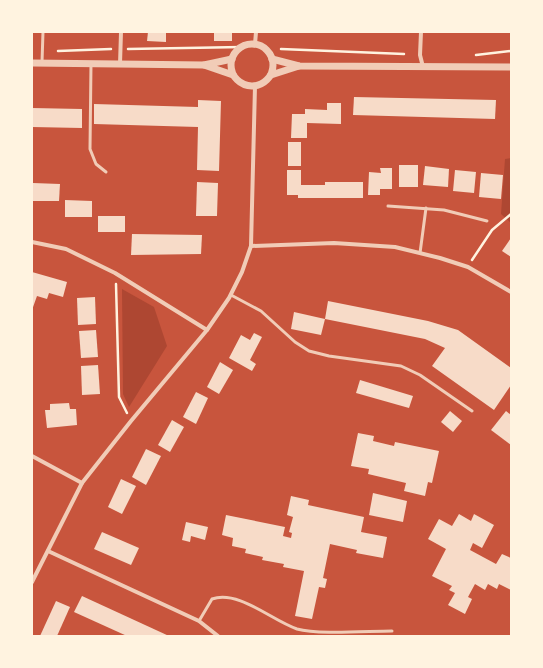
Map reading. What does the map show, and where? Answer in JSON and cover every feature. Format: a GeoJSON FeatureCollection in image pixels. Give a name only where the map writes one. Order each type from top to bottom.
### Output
{"type":"FeatureCollection","features":[{"type":"Feature","properties":{"kind":"street"},"geometry":{"type":"LineString","coordinates":[[120,65],[121,32]]}},
{"type":"Feature","properties":{"kind":"street"},"geometry":{"type":"LineString","coordinates":[[255,44],[256,32]]}},
{"type":"Feature","properties":{"kind":"street"},"geometry":{"type":"LineString","coordinates":[[421,32],[420,55],[423,67]]}},
{"type":"Feature","properties":{"kind":"street"},"geometry":{"type":"LineString","coordinates":[[233,75],[232,59],[234,54],[242,47],[255,44],[264,48],[272,59],[273,70],[271,75]]}},
{"type":"Feature","properties":{"kind":"street"},"geometry":{"type":"LineString","coordinates":[[32,63],[204,65],[232,59]]}},
{"type":"Feature","properties":{"kind":"street"},"geometry":{"type":"LineString","coordinates":[[272,59],[299,66],[511,67]]}},
{"type":"Feature","properties":{"kind":"street"},"geometry":{"type":"LineString","coordinates":[[204,65],[233,75],[243,84],[255,86],[261,84],[271,75],[299,66]]}},
{"type":"Feature","properties":{"kind":"street"},"geometry":{"type":"LineString","coordinates":[[32,582],[82,483],[131,421],[207,330],[231,295],[242,272],[251,246],[255,86]]}},
{"type":"Feature","properties":{"kind":"street"},"geometry":{"type":"LineString","coordinates":[[32,242],[66,250],[115,273],[207,330]]}},
{"type":"Feature","properties":{"kind":"street"},"geometry":{"type":"LineString","coordinates":[[251,246],[334,243],[377,245],[420,253],[468,267],[511,292]]}},
{"type":"Feature","properties":{"kind":"street"},"geometry":{"type":"LineString","coordinates":[[32,456],[82,483]]}},
{"type":"Feature","properties":{"kind":"street"},"geometry":{"type":"LineString","coordinates":[[48,551],[199,622],[218,636]]}},
{"type":"Feature","properties":{"kind":"lane"},"geometry":{"type":"LineString","coordinates":[[42,63],[43,32]]}},
{"type":"Feature","properties":{"kind":"lane"},"geometry":{"type":"LineString","coordinates":[[91,64],[90,149],[96,164],[106,172]]}},
{"type":"Feature","properties":{"kind":"lane"},"geometry":{"type":"LineString","coordinates":[[388,206],[426,208],[458,212],[487,221]]}},
{"type":"Feature","properties":{"kind":"lane"},"geometry":{"type":"LineString","coordinates":[[420,253],[426,208]]}},
{"type":"Feature","properties":{"kind":"lane"},"geometry":{"type":"LineString","coordinates":[[231,295],[261,311],[295,342],[309,351],[329,356],[401,366],[420,376],[472,411]]}},
{"type":"Feature","properties":{"kind":"lane"},"geometry":{"type":"LineString","coordinates":[[199,622],[212,599],[221,596],[234,598],[298,629],[317,631],[392,631]]}},
{"type":"Feature","properties":{"kind":"path"},"geometry":{"type":"LineString","coordinates":[[42,52],[242,47]]}},
{"type":"Feature","properties":{"kind":"path"},"geometry":{"type":"LineString","coordinates":[[264,48],[420,55]]}},
{"type":"Feature","properties":{"kind":"path"},"geometry":{"type":"LineString","coordinates":[[471,55],[511,51]]}},
{"type":"Feature","properties":{"kind":"path"},"geometry":{"type":"LineString","coordinates":[[468,267],[492,230],[511,214]]}},
{"type":"Feature","properties":{"kind":"path"},"geometry":{"type":"LineString","coordinates":[[115,273],[119,397],[131,421]]}},
{"type":"Feature","properties":{"kind":"shaded area"},"geometry":{"type":"Polygon","coordinates":[[[511,158],[511,223],[501,214],[505,159],[511,158]]]}},
{"type":"Feature","properties":{"kind":"shaded area"},"geometry":{"type":"Polygon","coordinates":[[[122,289],[154,307],[167,346],[129,407],[123,394],[122,289]]]}},
{"type":"Feature","properties":{"kind":"building"},"geometry":{"type":"Polygon","coordinates":[[[148,32],[166,32],[166,42],[147,41],[148,32]]]}},
{"type":"Feature","properties":{"kind":"building"},"geometry":{"type":"Polygon","coordinates":[[[214,32],[232,32],[232,41],[214,41],[214,32]]]}},
{"type":"Feature","properties":{"kind":"building"},"geometry":{"type":"Polygon","coordinates":[[[354,97],[496,100],[495,119],[353,115],[354,97]]]}},
{"type":"Feature","properties":{"kind":"building"},"geometry":{"type":"Polygon","coordinates":[[[198,100],[221,101],[219,171],[197,170],[198,127],[94,124],[94,104],[198,107],[198,100]]]}},
{"type":"Feature","properties":{"kind":"building"},"geometry":{"type":"Polygon","coordinates":[[[327,103],[341,103],[341,124],[307,123],[307,138],[291,138],[292,114],[305,114],[305,109],[327,110],[327,103]]]}},
{"type":"Feature","properties":{"kind":"building"},"geometry":{"type":"Polygon","coordinates":[[[32,108],[82,109],[82,128],[32,127],[32,108]]]}},
{"type":"Feature","properties":{"kind":"building"},"geometry":{"type":"Polygon","coordinates":[[[288,142],[301,142],[301,166],[288,166],[288,142]]]}},
{"type":"Feature","properties":{"kind":"building"},"geometry":{"type":"Polygon","coordinates":[[[399,165],[418,165],[418,187],[399,187],[399,165]]]}},
{"type":"Feature","properties":{"kind":"building"},"geometry":{"type":"Polygon","coordinates":[[[425,166],[449,169],[448,187],[423,185],[425,166]]]}},
{"type":"Feature","properties":{"kind":"building"},"geometry":{"type":"Polygon","coordinates":[[[380,168],[392,168],[392,189],[380,189],[380,195],[368,195],[369,172],[381,173],[380,168]]]}},
{"type":"Feature","properties":{"kind":"building"},"geometry":{"type":"Polygon","coordinates":[[[287,170],[301,170],[301,185],[325,185],[325,182],[363,182],[363,198],[298,198],[298,195],[287,195],[287,170]]]}},
{"type":"Feature","properties":{"kind":"building"},"geometry":{"type":"Polygon","coordinates":[[[455,170],[476,172],[474,193],[453,191],[455,170]]]}},
{"type":"Feature","properties":{"kind":"building"},"geometry":{"type":"Polygon","coordinates":[[[481,173],[503,175],[501,199],[479,197],[481,173]]]}},
{"type":"Feature","properties":{"kind":"building"},"geometry":{"type":"Polygon","coordinates":[[[197,182],[218,183],[217,216],[196,216],[197,182]]]}},
{"type":"Feature","properties":{"kind":"building"},"geometry":{"type":"Polygon","coordinates":[[[33,183],[60,184],[59,201],[33,201],[33,183]]]}},
{"type":"Feature","properties":{"kind":"building"},"geometry":{"type":"Polygon","coordinates":[[[65,200],[92,201],[92,217],[65,217],[65,200]]]}},
{"type":"Feature","properties":{"kind":"building"},"geometry":{"type":"Polygon","coordinates":[[[98,216],[125,216],[125,232],[98,232],[98,216]]]}},
{"type":"Feature","properties":{"kind":"building"},"geometry":{"type":"Polygon","coordinates":[[[132,234],[202,235],[201,254],[131,255],[132,234]]]}},
{"type":"Feature","properties":{"kind":"building"},"geometry":{"type":"Polygon","coordinates":[[[511,238],[511,257],[502,251],[511,238]]]}},
{"type":"Feature","properties":{"kind":"building"},"geometry":{"type":"Polygon","coordinates":[[[32,272],[67,282],[63,297],[49,293],[47,299],[37,296],[32,310],[32,272]]]}},
{"type":"Feature","properties":{"kind":"building"},"geometry":{"type":"Polygon","coordinates":[[[95,297],[96,324],[78,325],[77,298],[95,297]]]}},
{"type":"Feature","properties":{"kind":"building"},"geometry":{"type":"Polygon","coordinates":[[[328,301],[428,321],[458,330],[511,368],[511,385],[494,410],[432,366],[445,348],[425,339],[325,319],[328,301]]]}},
{"type":"Feature","properties":{"kind":"building"},"geometry":{"type":"Polygon","coordinates":[[[294,312],[325,319],[321,335],[291,329],[294,312]]]}},
{"type":"Feature","properties":{"kind":"building"},"geometry":{"type":"Polygon","coordinates":[[[96,330],[98,357],[81,358],[79,331],[96,330]]]}},
{"type":"Feature","properties":{"kind":"building"},"geometry":{"type":"Polygon","coordinates":[[[254,333],[262,337],[250,360],[256,364],[252,371],[229,358],[241,335],[250,340],[254,333]]]}},
{"type":"Feature","properties":{"kind":"building"},"geometry":{"type":"Polygon","coordinates":[[[220,362],[233,370],[219,394],[207,387],[220,362]]]}},
{"type":"Feature","properties":{"kind":"building"},"geometry":{"type":"Polygon","coordinates":[[[98,365],[100,394],[82,395],[81,366],[98,365]]]}},
{"type":"Feature","properties":{"kind":"building"},"geometry":{"type":"Polygon","coordinates":[[[360,380],[413,396],[409,408],[356,393],[360,380]]]}},
{"type":"Feature","properties":{"kind":"building"},"geometry":{"type":"Polygon","coordinates":[[[196,392],[208,398],[196,424],[183,417],[196,392]]]}},
{"type":"Feature","properties":{"kind":"building"},"geometry":{"type":"Polygon","coordinates":[[[69,403],[70,409],[76,409],[77,425],[47,428],[45,410],[50,410],[50,404],[69,403]]]}},
{"type":"Feature","properties":{"kind":"building"},"geometry":{"type":"Polygon","coordinates":[[[450,411],[462,421],[453,432],[441,422],[450,411]]]}},
{"type":"Feature","properties":{"kind":"building"},"geometry":{"type":"Polygon","coordinates":[[[506,411],[511,415],[511,445],[491,430],[506,411]]]}},
{"type":"Feature","properties":{"kind":"building"},"geometry":{"type":"Polygon","coordinates":[[[172,420],[184,427],[170,452],[158,445],[172,420]]]}},
{"type":"Feature","properties":{"kind":"building"},"geometry":{"type":"Polygon","coordinates":[[[358,433],[374,436],[373,441],[394,446],[395,442],[439,451],[432,483],[428,482],[425,496],[404,491],[406,483],[368,474],[369,469],[351,466],[358,433]]]}},
{"type":"Feature","properties":{"kind":"building"},"geometry":{"type":"Polygon","coordinates":[[[146,449],[161,456],[146,485],[132,477],[146,449]]]}},
{"type":"Feature","properties":{"kind":"building"},"geometry":{"type":"Polygon","coordinates":[[[121,479],[136,486],[122,514],[108,507],[121,479]]]}},
{"type":"Feature","properties":{"kind":"building"},"geometry":{"type":"Polygon","coordinates":[[[373,493],[407,501],[403,522],[369,515],[373,493]]]}},
{"type":"Feature","properties":{"kind":"building"},"geometry":{"type":"Polygon","coordinates":[[[291,496],[309,500],[308,505],[364,517],[361,532],[387,537],[383,558],[356,553],[357,550],[330,544],[323,578],[327,579],[325,588],[319,587],[312,619],[295,616],[304,571],[283,567],[284,564],[262,560],[263,557],[245,553],[246,549],[232,546],[233,538],[222,535],[226,515],[285,527],[283,536],[291,538],[292,533],[289,532],[293,517],[287,515],[291,496]]]}},
{"type":"Feature","properties":{"kind":"building"},"geometry":{"type":"Polygon","coordinates":[[[459,514],[471,521],[474,514],[494,525],[482,548],[473,543],[470,550],[496,564],[502,554],[511,558],[511,590],[499,584],[497,589],[488,584],[485,590],[475,584],[468,597],[472,599],[465,614],[448,605],[455,593],[449,590],[452,586],[432,576],[446,549],[428,539],[439,519],[452,526],[459,514]]]}},
{"type":"Feature","properties":{"kind":"building"},"geometry":{"type":"Polygon","coordinates":[[[186,522],[208,527],[205,540],[191,536],[190,542],[182,540],[186,522]]]}},
{"type":"Feature","properties":{"kind":"building"},"geometry":{"type":"Polygon","coordinates":[[[102,532],[139,548],[131,565],[94,549],[102,532]]]}},
{"type":"Feature","properties":{"kind":"building"},"geometry":{"type":"Polygon","coordinates":[[[82,596],[169,636],[127,636],[74,612],[82,596]]]}},
{"type":"Feature","properties":{"kind":"building"},"geometry":{"type":"Polygon","coordinates":[[[56,601],[70,607],[57,636],[40,636],[56,601]]]}}]}
